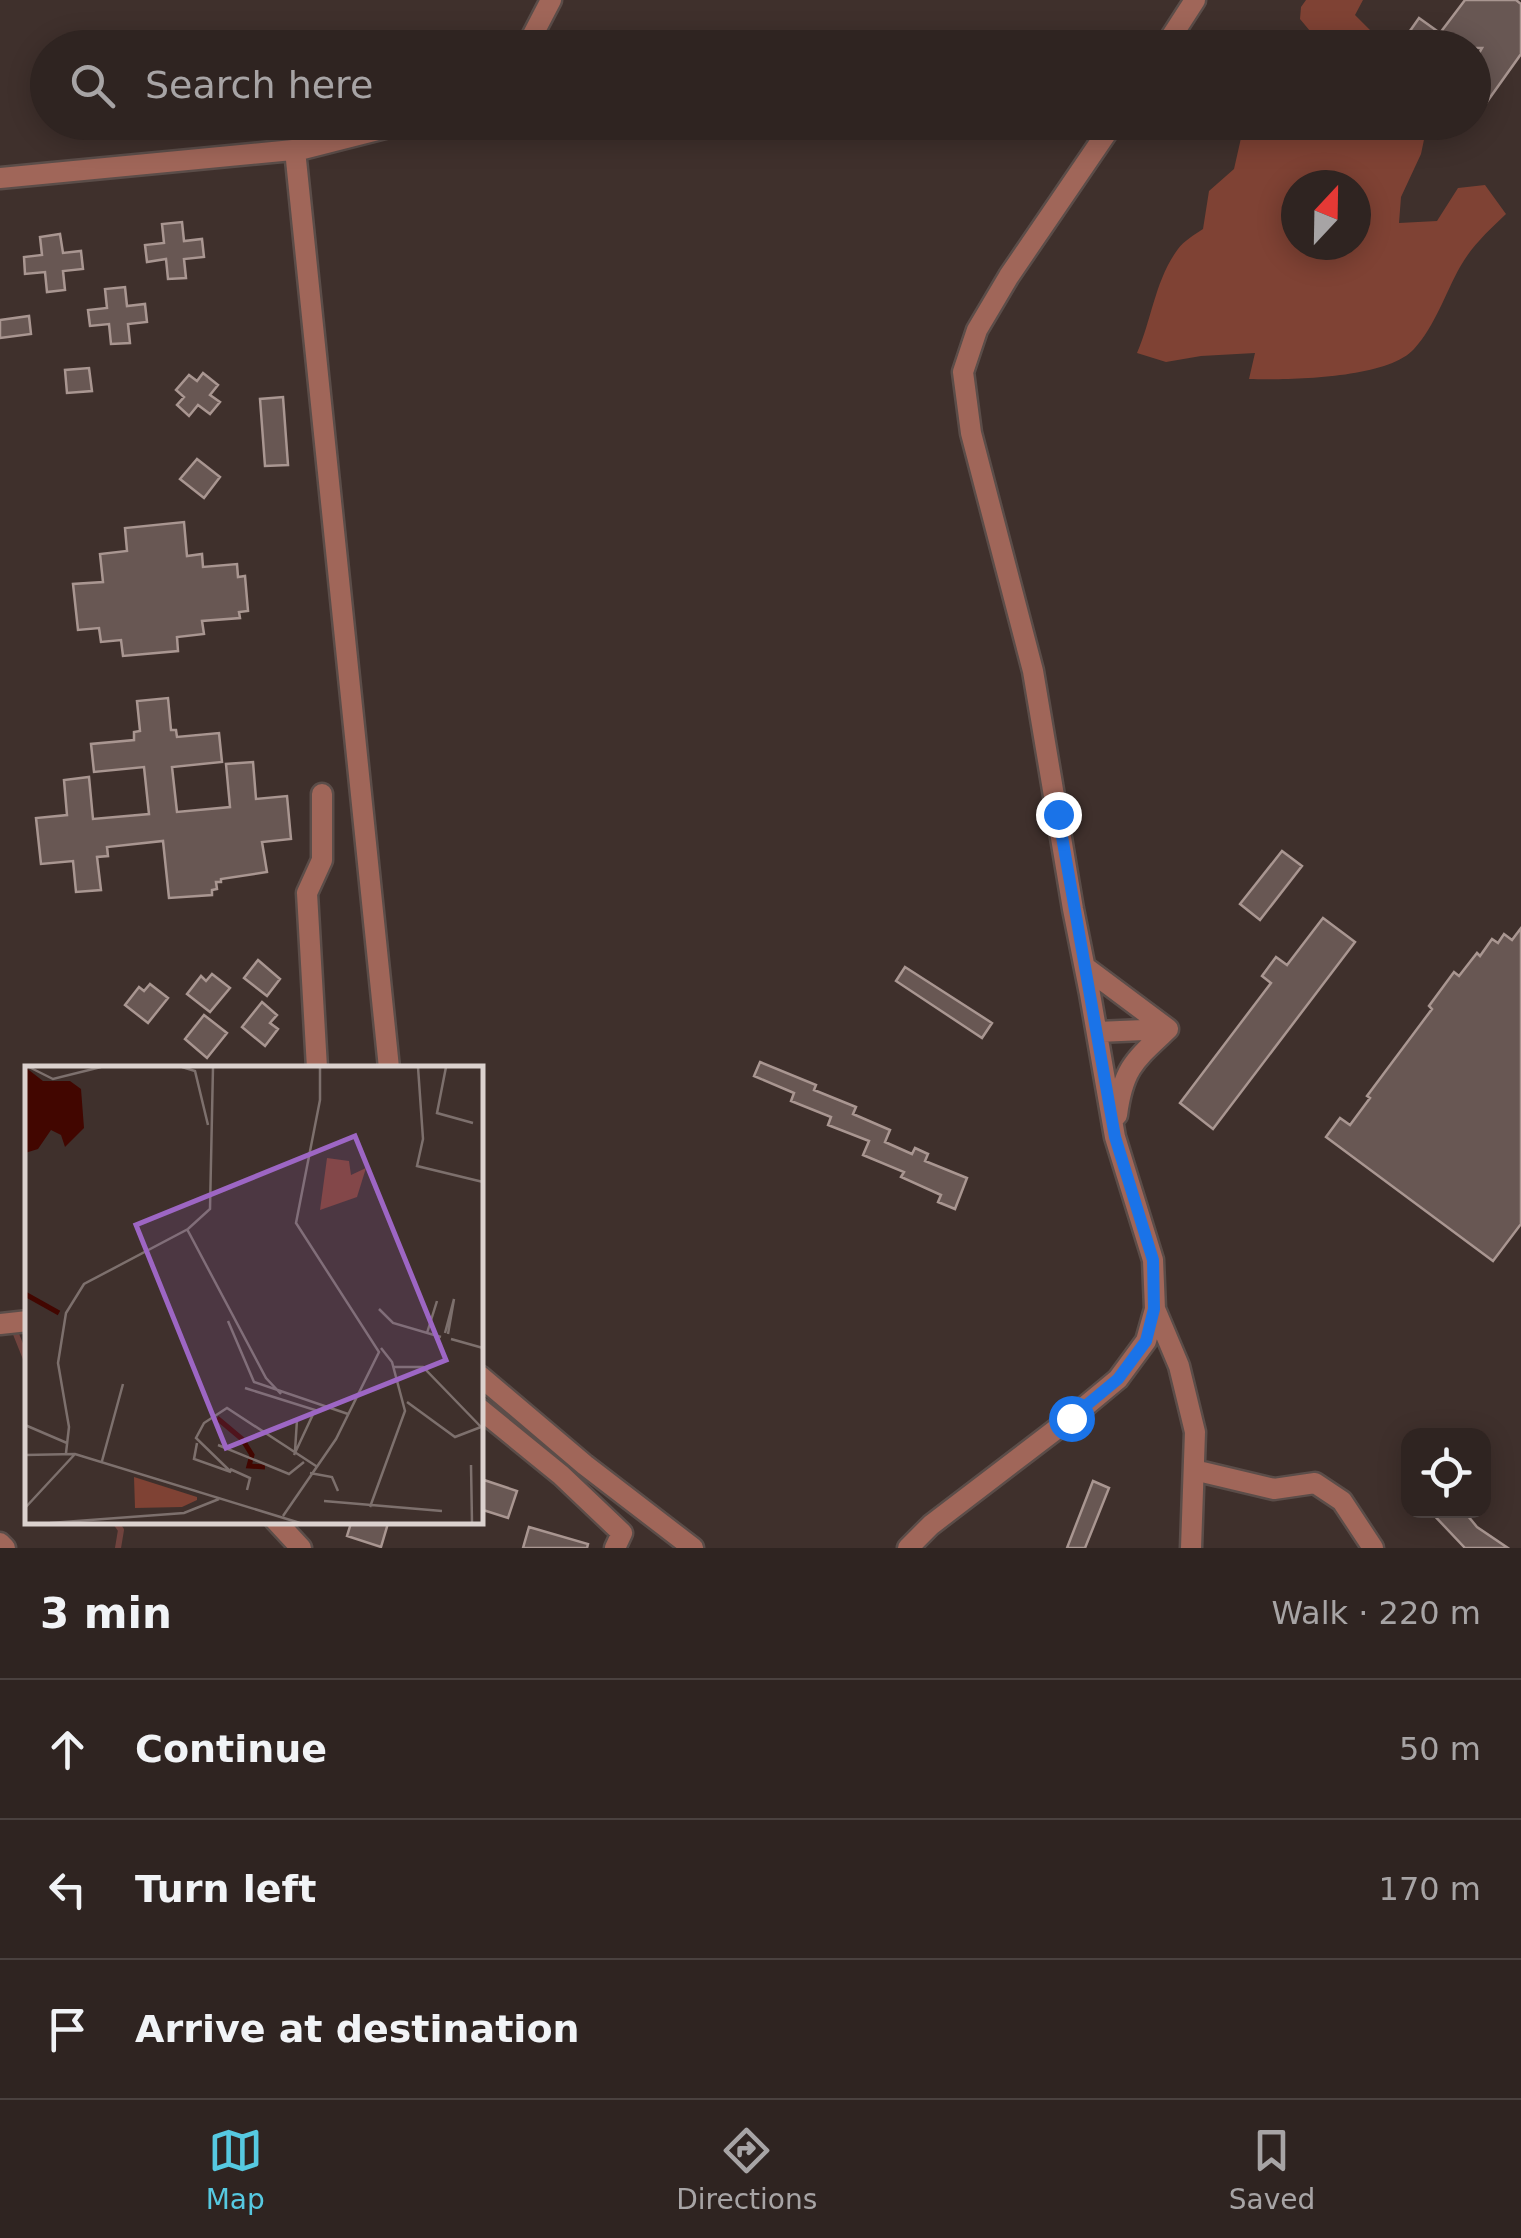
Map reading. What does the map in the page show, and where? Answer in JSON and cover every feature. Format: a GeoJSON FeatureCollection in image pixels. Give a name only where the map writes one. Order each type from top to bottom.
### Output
{"type":"FeatureCollection","features":[{"type":"Feature","properties":{"kind":"street"},"geometry":{"type":"LineString","coordinates":[[535,30],[551,0]]}},
{"type":"Feature","properties":{"kind":"street"},"geometry":{"type":"LineString","coordinates":[[1176,30],[1195,0]]}},
{"type":"Feature","properties":{"kind":"street"},"geometry":{"type":"LineString","coordinates":[[0,178],[295,150],[336,140]]}},
{"type":"Feature","properties":{"kind":"street"},"geometry":{"type":"LineString","coordinates":[[908,1548],[931,1525],[1118,1379],[1146,1341],[1154,1309],[1153,1260],[1115,1137],[1033,671],[971,434],[963,372],[976,330],[1008,276],[1102,140]]}},
{"type":"Feature","properties":{"kind":"street"},"geometry":{"type":"LineString","coordinates":[[295,150],[389,1066]]}},
{"type":"Feature","properties":{"kind":"street"},"geometry":{"type":"LineString","coordinates":[[317,1066],[306,893],[322,860],[322,794]]}},
{"type":"Feature","properties":{"kind":"street"},"geometry":{"type":"LineString","coordinates":[[1085,968],[1168,1029]]}},
{"type":"Feature","properties":{"kind":"street"},"geometry":{"type":"LineString","coordinates":[[1097,1032],[1168,1029]]}},
{"type":"Feature","properties":{"kind":"street"},"geometry":{"type":"LineString","coordinates":[[1115,1137],[1121,1086],[1133,1064],[1168,1029]]}},
{"type":"Feature","properties":{"kind":"street"},"geometry":{"type":"LineString","coordinates":[[1154,1309],[1179,1366],[1195,1432],[1191,1548]]}},
{"type":"Feature","properties":{"kind":"street"},"geometry":{"type":"LineString","coordinates":[[0,1324],[25,1321]]}},
{"type":"Feature","properties":{"kind":"street"},"geometry":{"type":"LineString","coordinates":[[482,1378],[585,1465],[693,1548]]}},
{"type":"Feature","properties":{"kind":"street"},"geometry":{"type":"LineString","coordinates":[[482,1411],[562,1476],[622,1533],[615,1548]]}},
{"type":"Feature","properties":{"kind":"street"},"geometry":{"type":"LineString","coordinates":[[1194,1470],[1274,1489],[1315,1483],[1342,1501],[1373,1548]]}},
{"type":"Feature","properties":{"kind":"street"},"geometry":{"type":"LineString","coordinates":[[278,1523],[301,1548]]}},
{"type":"Feature","properties":{"kind":"shaded area"},"geometry":{"type":"Polygon","coordinates":[[[1306,0],[1363,0],[1355,15],[1370,30],[1309,30],[1300,19],[1306,0]]]}},
{"type":"Feature","properties":{"kind":"shaded area"},"geometry":{"type":"Polygon","coordinates":[[[1241,140],[1424,140],[1401,197],[1399,223],[1437,221],[1458,188],[1485,185],[1506,214],[1464,260],[1434,320],[1414,349],[1401,359],[1336,376],[1249,379],[1255,353],[1166,362],[1137,353],[1170,261],[1180,246],[1203,229],[1209,191],[1234,169],[1241,140]]]}},
{"type":"Feature","properties":{"kind":"building"},"geometry":{"type":"Polygon","coordinates":[[[1465,0],[1516,0],[1521,4],[1521,54],[1491,96],[1491,30],[1442,30],[1465,0]]]}},
{"type":"Feature","properties":{"kind":"building"},"geometry":{"type":"Polygon","coordinates":[[[1419,18],[1436,30],[1411,30],[1419,18]]]}},
{"type":"Feature","properties":{"kind":"building"},"geometry":{"type":"Polygon","coordinates":[[[182,222],[184,241],[202,239],[204,257],[184,259],[186,278],[168,279],[166,259],[147,262],[145,245],[164,243],[162,224],[182,222]]]}},
{"type":"Feature","properties":{"kind":"building"},"geometry":{"type":"Polygon","coordinates":[[[60,234],[63,253],[81,251],[83,269],[63,271],[65,290],[47,292],[45,272],[25,274],[24,257],[42,255],[40,237],[60,234]]]}},
{"type":"Feature","properties":{"kind":"building"},"geometry":{"type":"Polygon","coordinates":[[[125,287],[127,306],[145,304],[147,322],[128,324],[130,343],[111,344],[109,324],[90,326],[88,310],[107,308],[105,289],[125,287]]]}},
{"type":"Feature","properties":{"kind":"building"},"geometry":{"type":"Polygon","coordinates":[[[29,316],[31,334],[0,338],[0,320],[29,316]]]}},
{"type":"Feature","properties":{"kind":"building"},"geometry":{"type":"Polygon","coordinates":[[[89,368],[92,391],[67,393],[65,370],[89,368]]]}},
{"type":"Feature","properties":{"kind":"building"},"geometry":{"type":"Polygon","coordinates":[[[203,373],[218,385],[210,395],[220,402],[210,414],[198,405],[189,416],[177,405],[184,397],[176,390],[189,375],[197,381],[203,373]]]}},
{"type":"Feature","properties":{"kind":"building"},"geometry":{"type":"Polygon","coordinates":[[[283,397],[288,465],[265,466],[260,399],[283,397]]]}},
{"type":"Feature","properties":{"kind":"building"},"geometry":{"type":"Polygon","coordinates":[[[197,459],[220,477],[204,498],[180,479],[197,459]]]}},
{"type":"Feature","properties":{"kind":"building"},"geometry":{"type":"Polygon","coordinates":[[[184,522],[187,556],[202,554],[203,567],[237,564],[238,577],[245,576],[248,611],[239,612],[240,618],[202,621],[204,634],[177,637],[178,651],[123,656],[121,640],[101,642],[99,628],[78,630],[73,584],[103,582],[100,554],[127,551],[125,528],[184,522]]]}},
{"type":"Feature","properties":{"kind":"building"},"geometry":{"type":"Polygon","coordinates":[[[168,698],[171,730],[176,730],[177,737],[219,733],[222,762],[172,767],[177,812],[230,807],[226,764],[253,762],[256,799],[287,796],[291,839],[262,842],[267,872],[221,879],[212,895],[169,898],[163,841],[107,847],[108,856],[97,857],[101,890],[76,892],[73,861],[41,864],[36,818],[67,815],[64,780],[89,777],[93,819],[149,814],[144,767],[94,772],[91,744],[134,740],[134,732],[140,731],[137,701],[168,698]]]}},
{"type":"Feature","properties":{"kind":"building"},"geometry":{"type":"Polygon","coordinates":[[[1282,851],[1302,866],[1260,920],[1240,904],[1282,851]]]}},
{"type":"Feature","properties":{"kind":"building"},"geometry":{"type":"Polygon","coordinates":[[[1323,918],[1355,942],[1213,1129],[1180,1103],[1271,983],[1262,976],[1276,957],[1287,965],[1323,918]]]}},
{"type":"Feature","properties":{"kind":"building"},"geometry":{"type":"Polygon","coordinates":[[[1521,928],[1521,1224],[1493,1261],[1326,1137],[1340,1118],[1350,1125],[1454,972],[1459,976],[1492,939],[1498,943],[1504,934],[1512,940],[1521,928]]]}},
{"type":"Feature","properties":{"kind":"building"},"geometry":{"type":"Polygon","coordinates":[[[258,960],[280,979],[267,996],[244,978],[258,960]]]}},
{"type":"Feature","properties":{"kind":"building"},"geometry":{"type":"Polygon","coordinates":[[[905,967],[992,1023],[982,1038],[896,981],[905,967]]]}},
{"type":"Feature","properties":{"kind":"building"},"geometry":{"type":"Polygon","coordinates":[[[212,974],[230,988],[210,1012],[187,994],[201,976],[206,981],[212,974]]]}},
{"type":"Feature","properties":{"kind":"building"},"geometry":{"type":"Polygon","coordinates":[[[150,984],[168,998],[148,1023],[125,1005],[139,987],[144,991],[150,984]]]}},
{"type":"Feature","properties":{"kind":"building"},"geometry":{"type":"Polygon","coordinates":[[[262,1002],[277,1015],[270,1023],[278,1029],[265,1046],[242,1027],[262,1002]]]}},
{"type":"Feature","properties":{"kind":"building"},"geometry":{"type":"Polygon","coordinates":[[[204,1015],[227,1033],[207,1058],[185,1039],[204,1015]]]}},
{"type":"Feature","properties":{"kind":"building"},"geometry":{"type":"Polygon","coordinates":[[[760,1062],[856,1107],[853,1114],[890,1130],[885,1142],[912,1154],[915,1148],[928,1154],[925,1161],[967,1178],[955,1209],[938,1202],[941,1195],[901,1177],[904,1172],[863,1155],[869,1141],[828,1125],[831,1117],[791,1101],[794,1093],[754,1076],[760,1062]]]}},
{"type":"Feature","properties":{"kind":"building"},"geometry":{"type":"Polygon","coordinates":[[[484,1480],[517,1491],[508,1518],[482,1510],[484,1480]]]}},
{"type":"Feature","properties":{"kind":"building"},"geometry":{"type":"Polygon","coordinates":[[[1093,1481],[1109,1488],[1085,1548],[1067,1548],[1093,1481]]]}},
{"type":"Feature","properties":{"kind":"building"},"geometry":{"type":"Polygon","coordinates":[[[1437,1518],[1470,1518],[1508,1548],[1465,1548],[1437,1518]]]}},
{"type":"Feature","properties":{"kind":"building"},"geometry":{"type":"Polygon","coordinates":[[[351,1523],[388,1523],[381,1547],[347,1536],[351,1523]]]}},
{"type":"Feature","properties":{"kind":"building"},"geometry":{"type":"Polygon","coordinates":[[[529,1527],[588,1544],[587,1548],[523,1548],[529,1527]]]}},
{"type":"Feature","properties":{"kind":"waterway"},"geometry":{"type":"LineString","coordinates":[[16,1334],[25,1356]]}},
{"type":"Feature","properties":{"kind":"waterway"},"geometry":{"type":"LineString","coordinates":[[116,1523],[121,1530],[118,1548]]}},
{"type":"Feature","properties":{"kind":"route"},"geometry":{"type":"LineString","coordinates":[[1058,814],[1115,1137],[1153,1260],[1154,1309],[1146,1341],[1118,1379],[1071,1418]]}}]}
